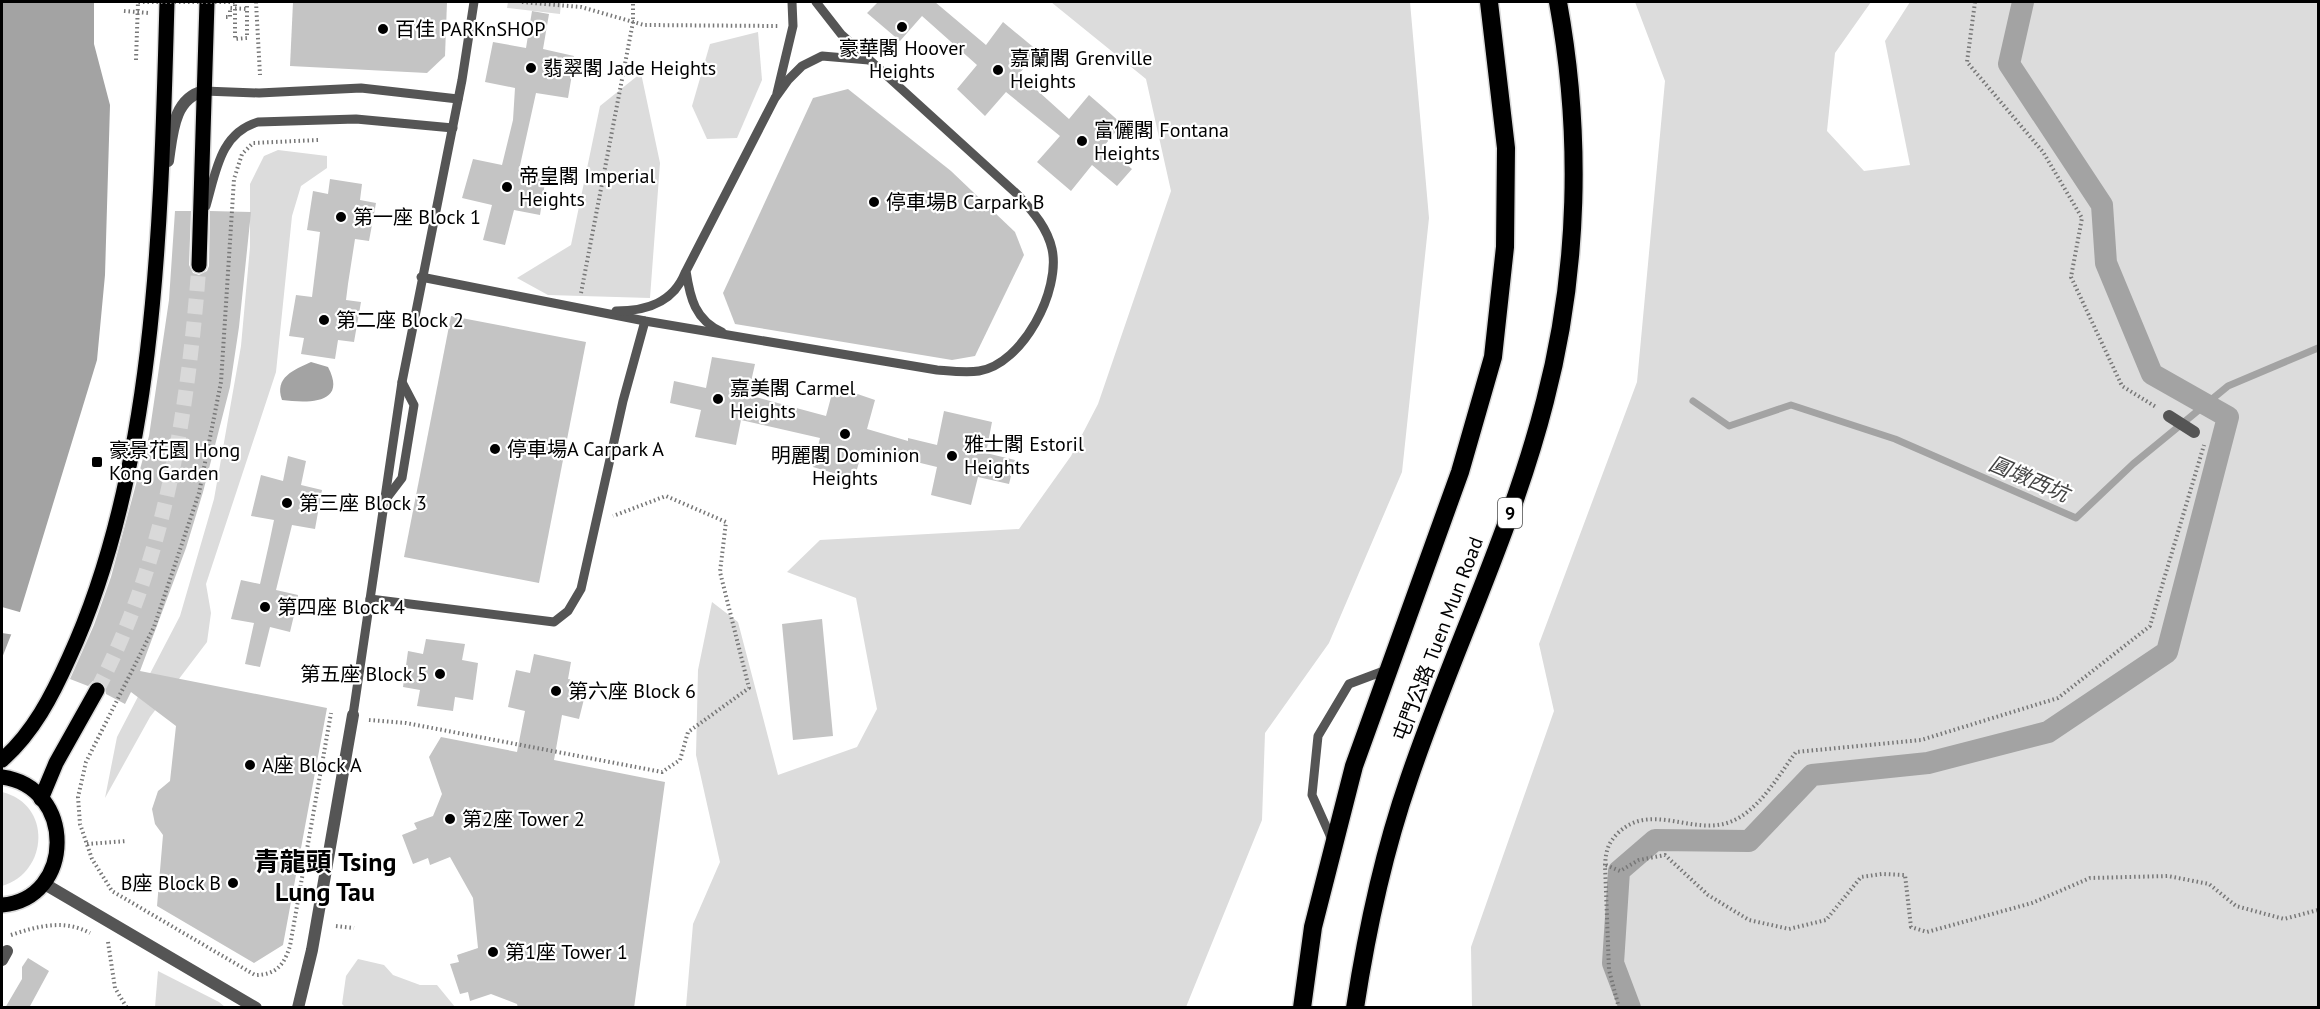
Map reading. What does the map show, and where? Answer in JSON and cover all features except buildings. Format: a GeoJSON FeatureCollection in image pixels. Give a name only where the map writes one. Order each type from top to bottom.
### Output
{"type":"FeatureCollection","features":[{"type":"Feature","properties":{"kind":"highway","name":"屯門公路 Tuen Mun Road"},"geometry":{"type":"LineString","coordinates":[[1302,1008],[1313,927],[1354,766],[1460,472],[1493,357],[1505,247],[1506,148],[1489,2]]}},
{"type":"Feature","properties":{"kind":"highway","name":"屯門公路 Tuen Mun Road"},"geometry":{"type":"LineString","coordinates":[[1355,1008],[1369,921],[1409,776],[1508,520],[1535,438],[1554,364],[1568,273],[1574,177],[1573,127],[1557,2]]}},
{"type":"Feature","properties":{"kind":"main road"},"geometry":{"type":"LineString","coordinates":[[2,760],[30,730],[58,682],[86,622],[128,474],[139,407],[157,228],[167,2]]}},
{"type":"Feature","properties":{"kind":"main road"},"geometry":{"type":"LineString","coordinates":[[199,265],[198,231],[207,2]]}},
{"type":"Feature","properties":{"kind":"main road"},"geometry":{"type":"LineString","coordinates":[[41,799],[56,763],[97,690]]}},
{"type":"Feature","properties":{"kind":"main road"},"geometry":{"type":"LineString","coordinates":[[2,777],[29,787],[41,799],[55,819],[58,841],[55,863],[43,883],[28,897],[2,905]]}},
{"type":"Feature","properties":{"kind":"street"},"geometry":{"type":"LineString","coordinates":[[157,228],[175,122],[186,100],[204,91]]}},
{"type":"Feature","properties":{"kind":"street"},"geometry":{"type":"LineString","coordinates":[[2169,416],[2194,432]]}},
{"type":"Feature","properties":{"kind":"street"},"geometry":{"type":"LineString","coordinates":[[298,1008],[312,950],[353,716]]}},
{"type":"Feature","properties":{"kind":"street"},"geometry":{"type":"LineString","coordinates":[[43,883],[256,1008]]}},
{"type":"Feature","properties":{"kind":"lane"},"geometry":{"type":"LineString","coordinates":[[353,716],[402,382],[421,278],[453,128],[474,2]]}},
{"type":"Feature","properties":{"kind":"lane"},"geometry":{"type":"LineString","coordinates":[[775,98],[793,26],[792,2]]}},
{"type":"Feature","properties":{"kind":"lane"},"geometry":{"type":"LineString","coordinates":[[421,278],[744,339],[937,370],[980,371],[1004,361],[1020,345],[1039,316],[1052,283],[1052,250],[1042,222],[1018,195],[841,34],[816,2]]}},
{"type":"Feature","properties":{"kind":"lane"},"geometry":{"type":"LineString","coordinates":[[593,310],[631,311],[652,307],[668,298],[680,285],[775,98],[802,66],[822,56],[870,60]]}},
{"type":"Feature","properties":{"kind":"lane"},"geometry":{"type":"LineString","coordinates":[[204,91],[259,93],[361,88],[458,99]]}},
{"type":"Feature","properties":{"kind":"lane"},"geometry":{"type":"LineString","coordinates":[[198,231],[225,146],[244,126],[258,122],[356,118],[453,128]]}},
{"type":"Feature","properties":{"kind":"lane"},"geometry":{"type":"LineString","coordinates":[[686,271],[689,294],[696,312],[707,324],[744,339]]}},
{"type":"Feature","properties":{"kind":"lane"},"geometry":{"type":"LineString","coordinates":[[370,599],[554,622],[568,611],[581,589],[623,401],[645,321]]}},
{"type":"Feature","properties":{"kind":"lane"},"geometry":{"type":"LineString","coordinates":[[384,502],[402,478],[414,405],[402,382]]}},
{"type":"Feature","properties":{"kind":"lane"},"geometry":{"type":"LineString","coordinates":[[1334,844],[1312,795],[1318,736],[1349,684],[1389,669]]}},
{"type":"Feature","properties":{"kind":"path"},"geometry":{"type":"LineString","coordinates":[[136,60],[138,2],[235,2],[235,39],[246,38],[247,2]]}},
{"type":"Feature","properties":{"kind":"path"},"geometry":{"type":"LineString","coordinates":[[256,2],[260,75]]}},
{"type":"Feature","properties":{"kind":"path"},"geometry":{"type":"LineString","coordinates":[[522,2],[581,7],[644,25],[793,26]]}},
{"type":"Feature","properties":{"kind":"path"},"geometry":{"type":"LineString","coordinates":[[578,308],[633,22],[633,2]]}},
{"type":"Feature","properties":{"kind":"path"},"geometry":{"type":"LineString","coordinates":[[1975,2],[1967,62],[2043,152],[2082,218],[2071,277],[2122,386],[2169,416]]}},
{"type":"Feature","properties":{"kind":"path"},"geometry":{"type":"LineString","coordinates":[[226,16],[230,17],[230,8],[247,9]]}},
{"type":"Feature","properties":{"kind":"path"},"geometry":{"type":"LineString","coordinates":[[124,11],[150,13]]}},
{"type":"Feature","properties":{"kind":"path"},"geometry":{"type":"LineString","coordinates":[[318,140],[253,143],[242,154],[234,179],[221,382],[199,493],[154,627],[86,762],[78,797],[80,824],[92,859],[112,891],[255,975],[268,975],[279,968],[290,946],[331,713]]}},
{"type":"Feature","properties":{"kind":"path"},"geometry":{"type":"LineString","coordinates":[[1619,1008],[1609,970],[1606,848],[1622,829],[1633,823],[1660,818],[1714,825],[1740,817],[1756,803],[1796,752],[1922,740],[2058,698],[2150,626],[2205,440],[2194,432]]}},
{"type":"Feature","properties":{"kind":"path"},"geometry":{"type":"LineString","coordinates":[[369,720],[406,723],[662,772],[680,760],[688,732],[748,688],[720,572],[726,522],[666,496],[612,516]]}},
{"type":"Feature","properties":{"kind":"path"},"geometry":{"type":"LineString","coordinates":[[87,844],[127,841]]}},
{"type":"Feature","properties":{"kind":"path"},"geometry":{"type":"LineString","coordinates":[[1606,865],[1620,871],[1639,860],[1665,855],[1708,895],[1749,920],[1789,929],[1826,920],[1861,877],[1882,874],[1905,875],[1911,927],[1927,932],[2031,903],[2090,878],[2168,876],[2209,884],[2236,906],[2284,919],[2319,910]]}},
{"type":"Feature","properties":{"kind":"path"},"geometry":{"type":"LineString","coordinates":[[2,938],[53,924],[71,925],[94,934]]}},
{"type":"Feature","properties":{"kind":"path"},"geometry":{"type":"LineString","coordinates":[[336,926],[354,928]]}},
{"type":"Feature","properties":{"kind":"path"},"geometry":{"type":"LineString","coordinates":[[101,938],[115,945]]}},
{"type":"Feature","properties":{"kind":"path"},"geometry":{"type":"LineString","coordinates":[[108,942],[115,988],[128,1008]]}},
{"type":"Feature","properties":{"kind":"shaded area"},"geometry":{"type":"Polygon","coordinates":[[[2,2],[94,2],[94,44],[110,105],[105,275],[97,360],[20,612],[2,658],[2,2]]]}},
{"type":"Feature","properties":{"kind":"shaded area"},"geometry":{"type":"Polygon","coordinates":[[[508,2],[561,2],[560,14],[507,8],[508,2]]]}},
{"type":"Feature","properties":{"kind":"shaded area"},"geometry":{"type":"Polygon","coordinates":[[[1051,2],[1410,2],[1429,218],[1402,472],[1329,643],[1265,733],[1262,820],[1186,1007],[686,1007],[693,924],[720,862],[696,755],[698,670],[712,602],[738,622],[778,775],[857,747],[877,709],[856,598],[787,572],[820,540],[1019,529],[1071,456],[1098,404],[1171,191],[1146,79],[1051,2]]]}},
{"type":"Feature","properties":{"kind":"shaded area"},"geometry":{"type":"Polygon","coordinates":[[[1635,2],[1871,2],[1835,53],[1827,131],[1864,171],[1910,165],[1885,41],[1910,2],[2318,2],[2318,1007],[1472,1007],[1471,947],[1554,711],[1539,644],[1637,382],[1665,81],[1635,2]]]}},
{"type":"Feature","properties":{"kind":"shaded area"},"geometry":{"type":"Polygon","coordinates":[[[758,32],[762,80],[737,138],[707,139],[692,106],[710,44],[758,32]]]}},
{"type":"Feature","properties":{"kind":"shaded area"},"geometry":{"type":"Polygon","coordinates":[[[641,73],[660,163],[650,298],[548,295],[517,278],[571,245],[600,106],[641,73]]]}},
{"type":"Feature","properties":{"kind":"shaded area"},"geometry":{"type":"Polygon","coordinates":[[[278,150],[327,156],[327,168],[301,186],[292,216],[276,372],[206,584],[211,613],[207,642],[150,717],[105,798],[117,737],[180,616],[214,499],[241,346],[250,247],[250,184],[264,156],[278,150]]]}},
{"type":"Feature","properties":{"kind":"shaded area"},"geometry":{"type":"Polygon","coordinates":[[[311,362],[328,367],[333,379],[333,389],[329,395],[313,401],[282,400],[280,392],[283,380],[292,371],[311,362]]]}},
{"type":"Feature","properties":{"kind":"shaded area"},"geometry":{"type":"Polygon","coordinates":[[[2,792],[18,799],[30,810],[36,823],[38,838],[36,853],[29,867],[18,878],[2,886],[2,792]]]}},
{"type":"Feature","properties":{"kind":"shaded area"},"geometry":{"type":"Polygon","coordinates":[[[358,959],[384,965],[393,975],[420,985],[437,985],[455,1007],[345,1007],[342,1004],[346,976],[358,959]]]}},
{"type":"Feature","properties":{"kind":"shaded area"},"geometry":{"type":"Polygon","coordinates":[[[158,971],[219,1002],[225,1007],[155,1007],[158,971]]]}},
{"type":"Feature","properties":{"kind":"pier"},"geometry":{"type":"Polygon","coordinates":[[[2,607],[23,613],[15,635],[2,633],[2,607]]]}},
{"type":"Feature","properties":{"kind":"waterway"},"geometry":{"type":"LineString","coordinates":[[1630,1008],[1613,963],[1619,871],[1655,840],[1749,841],[1812,775],[1928,763],[2048,732],[2167,652],[2228,417],[2152,374],[2106,263],[2102,205],[2009,64],[2023,2]]}},
{"type":"Feature","properties":{"kind":"waterway","name":"圓墩西坑"},"geometry":{"type":"LineString","coordinates":[[1693,401],[1729,426],[1791,405],[1895,439],[2076,518],[2133,464],[2228,386],[2318,348]]}},
{"type":"Feature","properties":{"kind":"tunnel"},"geometry":{"type":"LineString","coordinates":[[97,690],[121,640],[140,589],[157,536],[170,483],[188,374],[199,265]]}},
{"type":"Feature","properties":{"kind":"place","name":"豪華閣 Hoover Heights"},"geometry":{"type":"Point","coordinates":[902,27]}},
{"type":"Feature","properties":{"kind":"place","name":"百佳 PARKnSHOP"},"geometry":{"type":"Point","coordinates":[383,29]}},
{"type":"Feature","properties":{"kind":"place","name":"翡翠閣 Jade Heights"},"geometry":{"type":"Point","coordinates":[531,68]}},
{"type":"Feature","properties":{"kind":"place","name":"嘉蘭閣 Grenville Heights"},"geometry":{"type":"Point","coordinates":[998,70]}},
{"type":"Feature","properties":{"kind":"place","name":"富儷閣 Fontana Heights"},"geometry":{"type":"Point","coordinates":[1082,141]}},
{"type":"Feature","properties":{"kind":"place","name":"帝皇閣 Imperial Heights"},"geometry":{"type":"Point","coordinates":[507,187]}},
{"type":"Feature","properties":{"kind":"place","name":"停車場B Carpark B"},"geometry":{"type":"Point","coordinates":[874,202]}},
{"type":"Feature","properties":{"kind":"place","name":"第一座 Block 1"},"geometry":{"type":"Point","coordinates":[341,217]}},
{"type":"Feature","properties":{"kind":"place","name":"第二座 Block 2"},"geometry":{"type":"Point","coordinates":[324,320]}},
{"type":"Feature","properties":{"kind":"place","name":"嘉美閣 Carmel Heights"},"geometry":{"type":"Point","coordinates":[718,399]}},
{"type":"Feature","properties":{"kind":"place","name":"明麗閣 Dominion Heights"},"geometry":{"type":"Point","coordinates":[845,434]}},
{"type":"Feature","properties":{"kind":"place","name":"停車場A Carpark A"},"geometry":{"type":"Point","coordinates":[495,449]}},
{"type":"Feature","properties":{"kind":"place","name":"雅士閣 Estoril Heights"},"geometry":{"type":"Point","coordinates":[952,456]}},
{"type":"Feature","properties":{"kind":"place","name":"豪景花園 Hong Kong Garden"},"geometry":{"type":"Point","coordinates":[97,462]}},
{"type":"Feature","properties":{"kind":"place","name":"第三座 Block 3"},"geometry":{"type":"Point","coordinates":[287,503]}},
{"type":"Feature","properties":{"kind":"place","name":"第四座 Block 4"},"geometry":{"type":"Point","coordinates":[265,607]}},
{"type":"Feature","properties":{"kind":"place","name":"第五座 Block 5"},"geometry":{"type":"Point","coordinates":[440,674]}},
{"type":"Feature","properties":{"kind":"place","name":"第六座 Block 6"},"geometry":{"type":"Point","coordinates":[556,691]}},
{"type":"Feature","properties":{"kind":"place","name":"A座 Block A"},"geometry":{"type":"Point","coordinates":[250,765]}},
{"type":"Feature","properties":{"kind":"place","name":"第2座 Tower 2"},"geometry":{"type":"Point","coordinates":[450,819]}},
{"type":"Feature","properties":{"kind":"place","name":"B座 Block B"},"geometry":{"type":"Point","coordinates":[233,883]}},
{"type":"Feature","properties":{"kind":"place","name":"第1座 Tower 1"},"geometry":{"type":"Point","coordinates":[493,952]}},
{"type":"Feature","properties":{"kind":"district","name":"青龍頭 Tsing Lung Tau"},"geometry":{"type":"Point","coordinates":[325,877]}}]}
